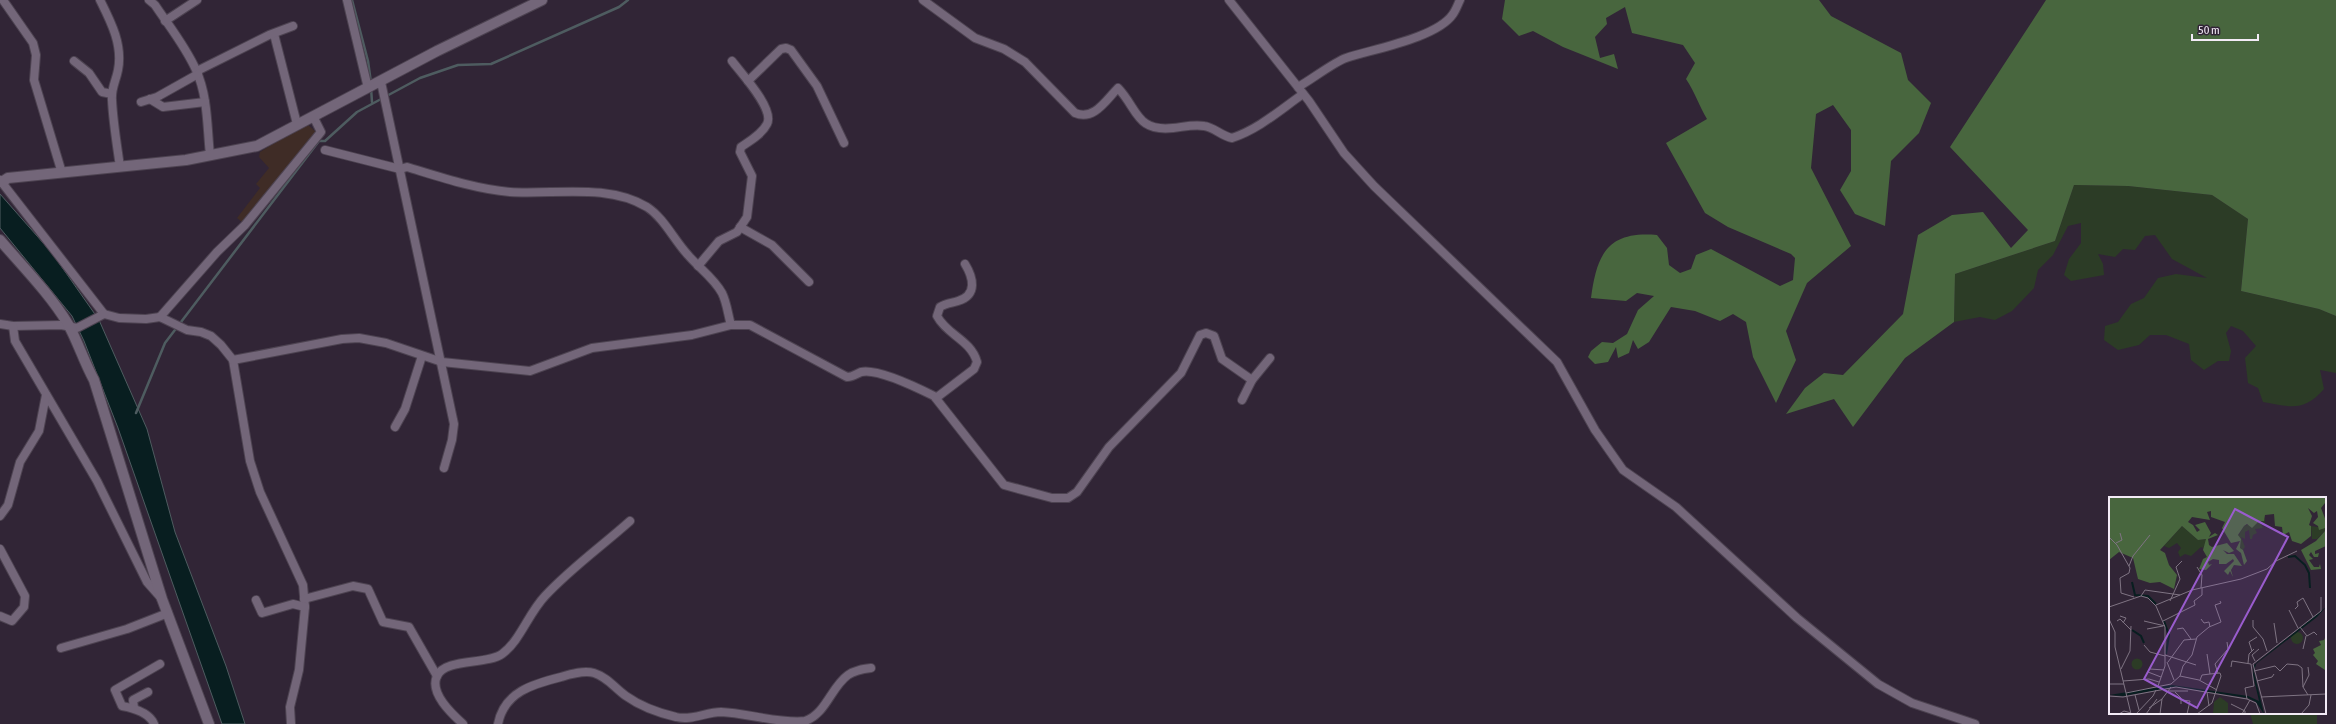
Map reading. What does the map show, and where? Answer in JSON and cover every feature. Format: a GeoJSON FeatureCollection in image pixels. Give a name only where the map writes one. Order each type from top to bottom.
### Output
{"type":"FeatureCollection","features":[{"type":"Feature","properties":{"kind":"street"},"geometry":{"type":"LineString","coordinates":[[3,0],[33,43],[36,55],[34,80],[62,174]]}},
{"type":"Feature","properties":{"kind":"street"},"geometry":{"type":"LineString","coordinates":[[100,0],[113,26],[120,53],[112,94],[120,167]]}},
{"type":"Feature","properties":{"kind":"street"},"geometry":{"type":"LineString","coordinates":[[149,0],[155,5],[184,47],[197,72],[205,102],[210,155]]}},
{"type":"Feature","properties":{"kind":"street"},"geometry":{"type":"LineString","coordinates":[[165,21],[197,0]]}},
{"type":"Feature","properties":{"kind":"street"},"geometry":{"type":"LineString","coordinates":[[347,0],[375,86],[386,102],[442,362],[454,424],[452,440],[444,468]]}},
{"type":"Feature","properties":{"kind":"street"},"geometry":{"type":"LineString","coordinates":[[101,315],[1,181],[8,178],[62,174],[186,160],[257,146],[297,124],[375,86],[437,51],[541,0]]}},
{"type":"Feature","properties":{"kind":"street"},"geometry":{"type":"LineString","coordinates":[[922,0],[975,38],[1004,49],[1025,62],[1075,113],[1082,116],[1093,114],[1118,88],[1129,99],[1138,117],[1147,126],[1171,128],[1206,126],[1225,137],[1232,138],[1273,117],[1301,90],[1344,58],[1374,51],[1424,34],[1446,22],[1453,14],[1460,0]]}},
{"type":"Feature","properties":{"kind":"street"},"geometry":{"type":"LineString","coordinates":[[1229,0],[1301,90],[1344,153],[1374,186],[1557,362],[1595,430],[1623,470],[1676,507],[1797,618],[1878,684],[1912,703],[1975,724]]}},
{"type":"Feature","properties":{"kind":"street"},"geometry":{"type":"LineString","coordinates":[[141,102],[150,99],[197,72],[293,26]]}},
{"type":"Feature","properties":{"kind":"street"},"geometry":{"type":"LineString","coordinates":[[274,34],[297,124]]}},
{"type":"Feature","properties":{"kind":"street"},"geometry":{"type":"LineString","coordinates":[[748,82],[781,49],[786,48],[791,50],[817,86],[844,143]]}},
{"type":"Feature","properties":{"kind":"street"},"geometry":{"type":"LineString","coordinates":[[74,61],[89,73],[102,92],[112,94]]}},
{"type":"Feature","properties":{"kind":"street"},"geometry":{"type":"LineString","coordinates":[[698,266],[719,241],[737,232],[747,217],[752,176],[742,156],[741,147],[762,131],[767,124],[768,118],[765,105],[732,61]]}},
{"type":"Feature","properties":{"kind":"street"},"geometry":{"type":"LineString","coordinates":[[150,99],[163,107],[205,102]]}},
{"type":"Feature","properties":{"kind":"street"},"geometry":{"type":"LineString","coordinates":[[163,318],[217,252],[245,225],[321,132],[313,116]]}},
{"type":"Feature","properties":{"kind":"street"},"geometry":{"type":"LineString","coordinates":[[325,150],[400,169],[407,167],[467,184],[509,192],[603,193],[627,199],[646,207],[657,216],[687,255],[712,278],[722,294],[731,325]]}},
{"type":"Feature","properties":{"kind":"street"},"geometry":{"type":"LineString","coordinates":[[740,226],[772,245],[809,282]]}},
{"type":"Feature","properties":{"kind":"street"},"geometry":{"type":"LineString","coordinates":[[0,240],[72,327],[83,361],[94,380],[162,599],[209,724]]}},
{"type":"Feature","properties":{"kind":"street"},"geometry":{"type":"LineString","coordinates":[[936,398],[974,369],[977,362],[968,344],[950,331],[937,316],[940,307],[964,298],[972,286],[973,277],[965,264]]}},
{"type":"Feature","properties":{"kind":"street"},"geometry":{"type":"LineString","coordinates":[[0,324],[13,326],[72,327],[101,315],[119,318],[163,318],[182,328],[211,336],[221,345],[233,360],[250,460],[260,492],[303,585],[305,607],[299,670],[290,707],[291,724]]}},
{"type":"Feature","properties":{"kind":"street"},"geometry":{"type":"LineString","coordinates":[[233,360],[342,339],[359,338],[386,343],[442,362],[530,371],[592,348],[692,335],[731,325],[750,325],[847,377],[854,377],[861,372],[874,372],[919,388],[936,398],[1004,485],[1052,498],[1068,498],[1077,492],[1113,443],[1181,373],[1200,336],[1206,333],[1214,336],[1222,359],[1252,380]]}},
{"type":"Feature","properties":{"kind":"street"},"geometry":{"type":"LineString","coordinates":[[13,326],[15,340],[97,481],[147,582],[162,599]]}},
{"type":"Feature","properties":{"kind":"street"},"geometry":{"type":"LineString","coordinates":[[395,427],[405,409],[422,356]]}},
{"type":"Feature","properties":{"kind":"street"},"geometry":{"type":"LineString","coordinates":[[1242,400],[1252,380],[1270,358]]}},
{"type":"Feature","properties":{"kind":"street"},"geometry":{"type":"LineString","coordinates":[[0,516],[8,505],[20,462],[39,431],[46,395]]}},
{"type":"Feature","properties":{"kind":"street"},"geometry":{"type":"LineString","coordinates":[[437,676],[444,668],[501,655],[512,646],[531,611],[546,595],[630,521]]}},
{"type":"Feature","properties":{"kind":"street"},"geometry":{"type":"LineString","coordinates":[[0,549],[25,596],[24,607],[12,621],[0,616]]}},
{"type":"Feature","properties":{"kind":"street"},"geometry":{"type":"LineString","coordinates":[[304,599],[352,586],[368,589],[382,622],[410,627],[437,676],[436,686],[442,702],[463,724]]}},
{"type":"Feature","properties":{"kind":"street"},"geometry":{"type":"LineString","coordinates":[[256,600],[262,613],[293,604],[305,607]]}},
{"type":"Feature","properties":{"kind":"street"},"geometry":{"type":"LineString","coordinates":[[61,648],[127,629],[168,613]]}},
{"type":"Feature","properties":{"kind":"street"},"geometry":{"type":"LineString","coordinates":[[154,724],[149,717],[134,708],[122,706],[115,690],[160,664]]}},
{"type":"Feature","properties":{"kind":"street"},"geometry":{"type":"LineString","coordinates":[[498,724],[504,706],[518,692],[533,684],[587,671],[604,677],[627,696],[639,703],[678,718],[694,717],[719,712],[779,721],[805,721],[814,716],[848,676],[856,671],[871,668]]}},
{"type":"Feature","properties":{"kind":"street"},"geometry":{"type":"LineString","coordinates":[[134,708],[133,700],[148,692]]}},
{"type":"Feature","properties":{"kind":"shaded area"},"geometry":{"type":"Polygon","coordinates":[[[306,123],[317,133],[243,223],[237,218],[260,188],[256,184],[269,168],[259,157],[260,152],[306,123]]]}},
{"type":"Feature","properties":{"kind":"shaded area"},"geometry":{"type":"Polygon","coordinates":[[[0,194],[52,253],[99,320],[147,429],[175,532],[226,666],[245,724],[222,724],[118,428],[84,341],[72,316],[0,228],[0,194]]]}},
{"type":"Feature","properties":{"kind":"green space"},"geometry":{"type":"Polygon","coordinates":[[[1505,0],[1819,0],[1831,16],[1901,53],[1908,80],[1931,103],[1919,133],[1891,161],[1885,226],[1855,214],[1840,190],[1851,171],[1851,130],[1833,105],[1816,114],[1811,168],[1851,246],[1807,283],[1786,331],[1796,360],[1776,403],[1753,357],[1746,322],[1733,314],[1720,321],[1695,311],[1671,307],[1649,342],[1638,349],[1633,340],[1629,353],[1618,358],[1616,347],[1608,362],[1595,364],[1588,357],[1591,351],[1602,342],[1613,343],[1627,334],[1638,310],[1654,296],[1637,293],[1626,301],[1591,298],[1597,269],[1602,257],[1608,248],[1616,241],[1627,237],[1640,235],[1657,235],[1667,248],[1669,265],[1680,273],[1691,269],[1696,255],[1711,249],[1780,286],[1793,280],[1795,258],[1791,254],[1728,227],[1705,213],[1666,143],[1707,119],[1686,79],[1695,63],[1683,45],[1632,33],[1625,7],[1606,18],[1607,24],[1595,37],[1600,58],[1614,54],[1618,69],[1563,47],[1533,31],[1519,36],[1502,19],[1505,0]]]}},
{"type":"Feature","properties":{"kind":"green space"},"geometry":{"type":"Polygon","coordinates":[[[2046,0],[2336,0],[2336,316],[2319,309],[2241,291],[2248,219],[2212,195],[2128,186],[2074,185],[2055,241],[1955,274],[1954,322],[1905,358],[1853,427],[1834,399],[1786,414],[1805,388],[1824,373],[1843,375],[1903,314],[1918,235],[1952,215],[1983,212],[2011,248],[2028,230],[1950,147],[2046,0]]]}},
{"type":"Feature","properties":{"kind":"green space"},"geometry":{"type":"Polygon","coordinates":[[[2074,185],[2128,186],[2212,195],[2248,219],[2241,291],[2319,309],[2336,316],[2336,373],[2320,370],[2324,389],[2317,396],[2303,405],[2289,406],[2263,402],[2258,388],[2248,383],[2245,358],[2256,346],[2243,331],[2231,326],[2226,333],[2231,351],[2229,361],[2218,361],[2204,370],[2191,360],[2189,344],[2166,335],[2150,335],[2139,345],[2118,350],[2104,340],[2105,326],[2118,322],[2131,304],[2144,298],[2158,278],[2176,274],[2207,278],[2172,259],[2155,235],[2145,236],[2135,250],[2123,249],[2115,257],[2098,254],[2103,264],[2104,275],[2071,281],[2064,275],[2069,259],[2081,243],[2081,223],[2068,226],[2053,255],[2038,270],[2034,288],[2012,311],[1995,320],[1980,317],[1954,322],[1955,274],[2055,241],[2074,185]]]}},
{"type":"Feature","properties":{"kind":"green space"},"geometry":{"type":"Polygon","coordinates":[[[2250,714],[2317,714],[2317,724],[2253,724],[2250,714]]]}},
{"type":"Feature","properties":{"kind":"waterway"},"geometry":{"type":"LineString","coordinates":[[352,0],[368,61],[371,83]]}},
{"type":"Feature","properties":{"kind":"waterway"},"geometry":{"type":"LineString","coordinates":[[136,413],[165,343],[319,141],[325,141],[357,112],[420,78],[458,65],[491,64],[619,7],[628,0]]}},
{"type":"Feature","properties":{"kind":"waterway"},"geometry":{"type":"LineString","coordinates":[[371,88],[372,102]]}}]}
